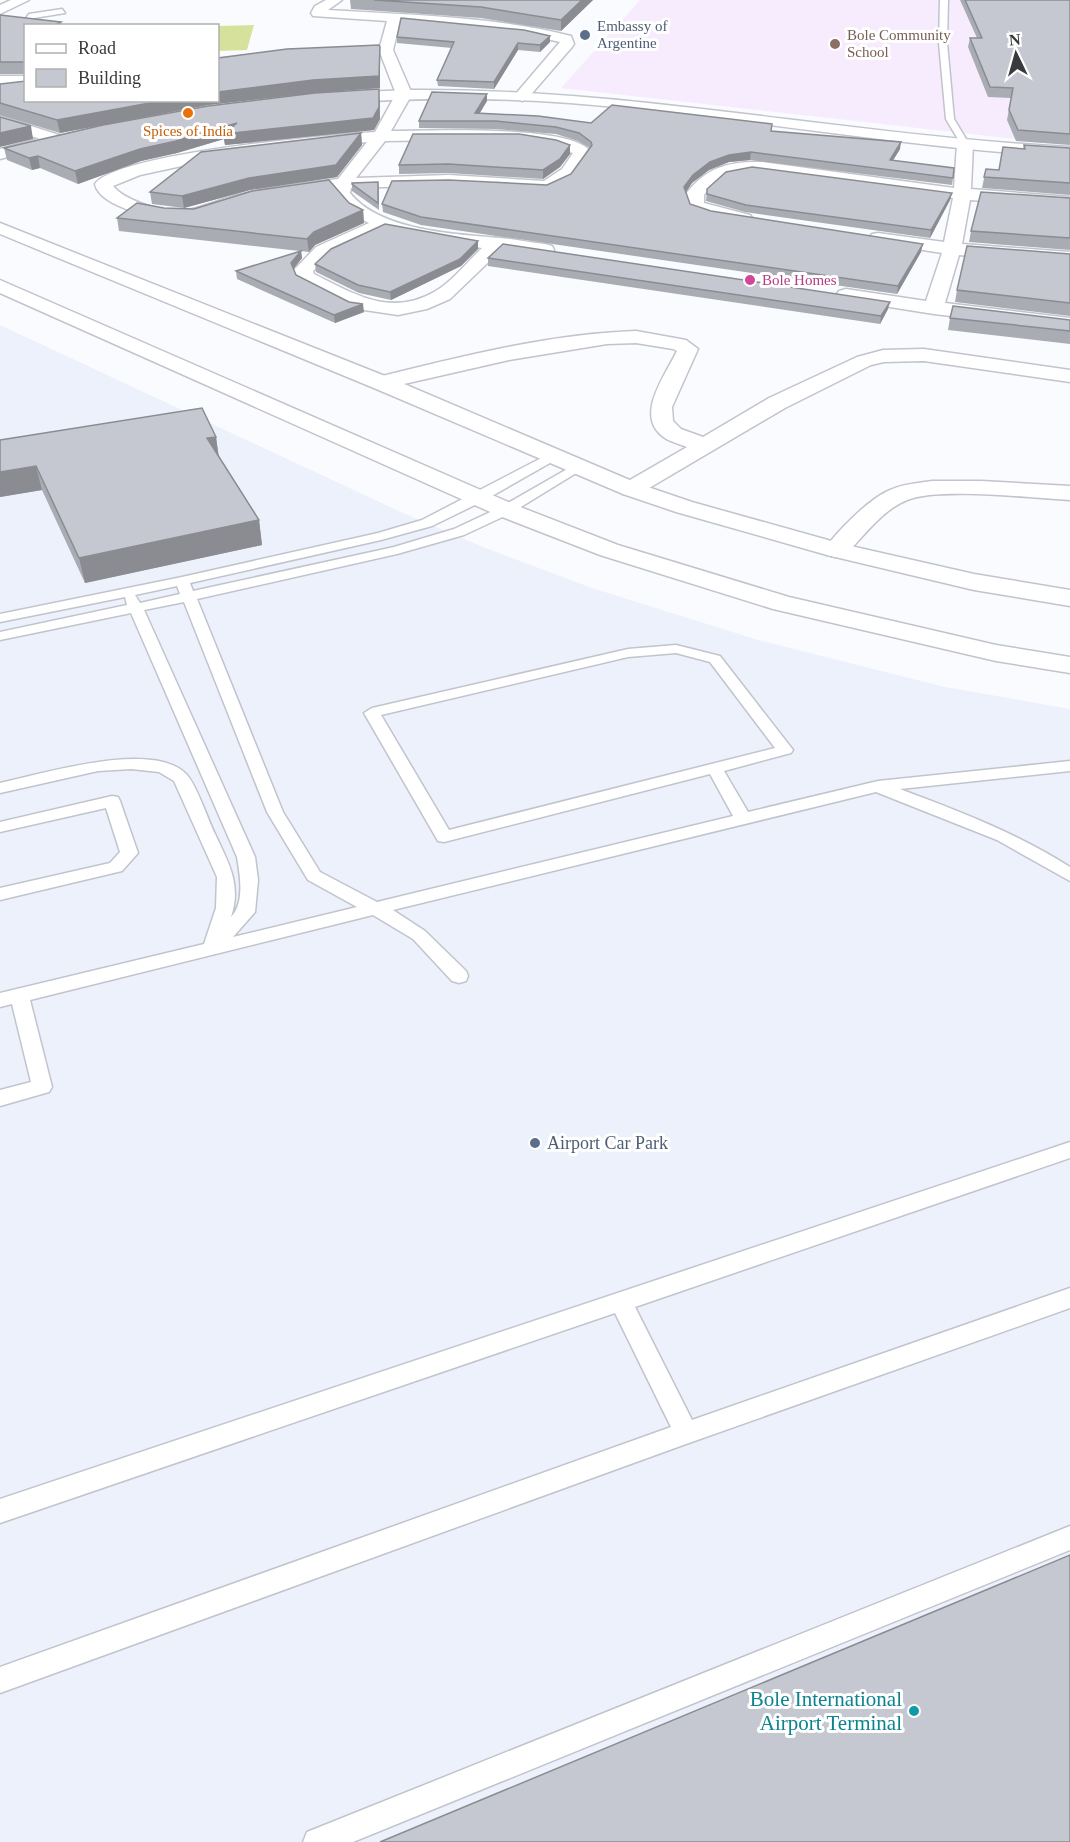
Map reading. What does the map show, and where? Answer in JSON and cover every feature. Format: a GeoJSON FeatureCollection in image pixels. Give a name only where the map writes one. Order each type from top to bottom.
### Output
{"type":"FeatureCollection","features":[{"type":"Feature","properties":{"kind":"street"},"geometry":{"type":"LineString","coordinates":[[0,10],[22,0]]}},
{"type":"Feature","properties":{"kind":"street"},"geometry":{"type":"LineString","coordinates":[[335,0],[320,9],[318,14],[449,21],[524,30],[566,39],[567,44],[522,96]]}},
{"type":"Feature","properties":{"kind":"street"},"geometry":{"type":"LineString","coordinates":[[449,21],[467,7]]}},
{"type":"Feature","properties":{"kind":"street"},"geometry":{"type":"LineString","coordinates":[[394,19],[381,50],[404,94]]}},
{"type":"Feature","properties":{"kind":"street"},"geometry":{"type":"LineString","coordinates":[[0,80],[24,80]]}},
{"type":"Feature","properties":{"kind":"street"},"geometry":{"type":"LineString","coordinates":[[404,94],[380,136],[343,183],[341,193],[355,209],[383,223],[421,232],[568,254]]}},
{"type":"Feature","properties":{"kind":"street"},"geometry":{"type":"LineString","coordinates":[[315,99],[404,94],[522,96],[644,106],[964,144],[1070,152]]}},
{"type":"Feature","properties":{"kind":"street"},"geometry":{"type":"LineString","coordinates":[[0,121],[62,138],[0,154]]}},
{"type":"Feature","properties":{"kind":"street"},"geometry":{"type":"LineString","coordinates":[[380,136],[504,137],[567,143],[582,151],[572,170],[557,183],[546,186],[449,180],[343,183],[273,193],[238,200],[192,215],[174,216],[140,208],[113,196],[105,189],[104,184],[134,171],[220,152],[295,142],[380,136]]}},
{"type":"Feature","properties":{"kind":"street"},"geometry":{"type":"LineString","coordinates":[[934,308],[952,249],[962,194],[964,144]]}},
{"type":"Feature","properties":{"kind":"street"},"geometry":{"type":"LineString","coordinates":[[756,220],[711,212],[696,206],[695,194],[716,172],[741,166],[962,194],[1070,202]]}},
{"type":"Feature","properties":{"kind":"street"},"geometry":{"type":"LineString","coordinates":[[383,223],[323,251],[303,270],[305,278],[358,304],[398,309],[420,305],[443,295],[498,243]]}},
{"type":"Feature","properties":{"kind":"street"},"geometry":{"type":"LineString","coordinates":[[0,228],[382,383],[631,489],[684,507],[836,550],[974,582],[1070,598]]}},
{"type":"Feature","properties":{"kind":"street"},"geometry":{"type":"LineString","coordinates":[[860,236],[952,249],[1070,258]]}},
{"type":"Feature","properties":{"kind":"street"},"geometry":{"type":"LineString","coordinates":[[0,286],[478,498],[609,550],[782,603],[996,653],[1070,665]]}},
{"type":"Feature","properties":{"kind":"street"},"geometry":{"type":"LineString","coordinates":[[828,293],[1070,324]]}},
{"type":"Feature","properties":{"kind":"street"},"geometry":{"type":"LineString","coordinates":[[382,383],[509,354],[607,338],[636,338],[679,344],[688,349],[661,407],[662,423],[673,434],[707,446]]}},
{"type":"Feature","properties":{"kind":"street"},"geometry":{"type":"LineString","coordinates":[[631,489],[777,404],[864,361],[883,356],[924,355],[1070,376]]}},
{"type":"Feature","properties":{"kind":"street"},"geometry":{"type":"LineString","coordinates":[[836,550],[885,503],[901,494],[934,488],[1070,493]]}},
{"type":"Feature","properties":{"kind":"lane"},"geometry":{"type":"LineString","coordinates":[[944,0],[944,43],[950,119],[964,144]]}},
{"type":"Feature","properties":{"kind":"lane"},"geometry":{"type":"LineString","coordinates":[[27,22],[32,16],[62,11]]}},
{"type":"Feature","properties":{"kind":"lane"},"geometry":{"type":"LineString","coordinates":[[18,21],[37,24]]}},
{"type":"Feature","properties":{"kind":"lane"},"geometry":{"type":"LineString","coordinates":[[0,636],[135,608],[186,589],[427,523],[478,498],[553,456]]}},
{"type":"Feature","properties":{"kind":"lane"},"geometry":{"type":"LineString","coordinates":[[0,618],[128,592],[186,589],[397,550],[459,532],[506,510],[580,467]]}},
{"type":"Feature","properties":{"kind":"lane"},"geometry":{"type":"LineString","coordinates":[[186,589],[275,812],[314,876],[419,935],[459,976]]}},
{"type":"Feature","properties":{"kind":"lane"},"geometry":{"type":"LineString","coordinates":[[128,592],[246,857],[249,880],[246,912],[212,948]]}},
{"type":"Feature","properties":{"kind":"lane"},"geometry":{"type":"LineString","coordinates":[[676,649],[715,659],[785,750],[714,767],[444,837],[372,713],[628,653],[676,649]]}},
{"type":"Feature","properties":{"kind":"lane"},"geometry":{"type":"LineString","coordinates":[[0,788],[98,766],[131,764],[163,767],[181,778],[226,877],[225,908],[212,948]]}},
{"type":"Feature","properties":{"kind":"lane"},"geometry":{"type":"LineString","coordinates":[[0,1098],[42,1087],[10,998],[878,786],[1070,766]]}},
{"type":"Feature","properties":{"kind":"lane"},"geometry":{"type":"LineString","coordinates":[[714,767],[743,819]]}},
{"type":"Feature","properties":{"kind":"lane"},"geometry":{"type":"LineString","coordinates":[[878,786],[992,831],[1040,854],[1070,874]]}},
{"type":"Feature","properties":{"kind":"lane"},"geometry":{"type":"LineString","coordinates":[[0,827],[112,801],[129,853],[116,867],[0,894]]}},
{"type":"Feature","properties":{"kind":"lane"},"geometry":{"type":"LineString","coordinates":[[0,1511],[1070,1150]]}},
{"type":"Feature","properties":{"kind":"lane"},"geometry":{"type":"LineString","coordinates":[[0,1680],[686,1433],[1070,1298]]}},
{"type":"Feature","properties":{"kind":"lane"},"geometry":{"type":"LineString","coordinates":[[621,1302],[686,1433]]}},
{"type":"Feature","properties":{"kind":"lane"},"geometry":{"type":"LineString","coordinates":[[317,1842],[1070,1538]]}},
{"type":"Feature","properties":{"kind":"shaded area","name":"Bole Community School"},"geometry":{"type":"Polygon","coordinates":[[[640,0],[1070,0],[1015,139],[561,88],[640,0]]]}},
{"type":"Feature","properties":{"kind":"shaded area"},"geometry":{"type":"Polygon","coordinates":[[[0,325],[403,513],[483,547],[592,588],[758,640],[945,687],[1070,709],[1070,1842],[0,1842],[0,325]]]}},
{"type":"Feature","properties":{"kind":"green space"},"geometry":{"type":"Polygon","coordinates":[[[254,25],[247,50],[219,51],[219,26],[254,25]]]}},
{"type":"Feature","properties":{"kind":"building"},"geometry":{"type":"Polygon","coordinates":[[[374,0],[582,0],[561,20],[481,7],[374,0]]]}},
{"type":"Feature","properties":{"kind":"building"},"geometry":{"type":"Polygon","coordinates":[[[965,0],[1070,0],[1070,134],[1018,130],[1009,110],[1013,88],[990,87],[970,38],[982,38],[965,0]]]}},
{"type":"Feature","properties":{"kind":"building"},"geometry":{"type":"Polygon","coordinates":[[[0,15],[61,22],[58,24],[24,24],[24,62],[0,62],[0,15]]]}},
{"type":"Feature","properties":{"kind":"building"},"geometry":{"type":"Polygon","coordinates":[[[401,18],[524,30],[550,36],[540,45],[518,43],[494,82],[437,80],[454,42],[397,37],[401,18]]]}},
{"type":"Feature","properties":{"kind":"building"},"geometry":{"type":"Polygon","coordinates":[[[379,45],[379,76],[313,80],[219,92],[219,58],[287,49],[379,45]]]}},
{"type":"Feature","properties":{"kind":"building"},"geometry":{"type":"Polygon","coordinates":[[[24,81],[24,102],[155,102],[57,120],[0,103],[0,84],[24,81]]]}},
{"type":"Feature","properties":{"kind":"building"},"geometry":{"type":"Polygon","coordinates":[[[379,89],[379,107],[373,118],[224,134],[237,123],[140,149],[75,171],[38,156],[29,158],[4,148],[103,125],[208,106],[315,93],[379,89]]]}},
{"type":"Feature","properties":{"kind":"building"},"geometry":{"type":"Polygon","coordinates":[[[432,92],[487,94],[475,113],[538,116],[591,123],[612,105],[772,124],[771,131],[901,142],[890,160],[954,168],[953,178],[751,152],[729,155],[710,162],[693,175],[684,187],[690,204],[711,211],[923,244],[898,286],[421,217],[382,204],[392,181],[449,180],[547,185],[571,174],[592,145],[579,133],[556,127],[496,121],[419,121],[432,92]]]}},
{"type":"Feature","properties":{"kind":"building"},"geometry":{"type":"Polygon","coordinates":[[[0,117],[31,126],[0,133],[0,117]]]}},
{"type":"Feature","properties":{"kind":"building"},"geometry":{"type":"Polygon","coordinates":[[[361,133],[336,165],[249,178],[182,196],[150,192],[201,152],[361,133]]]}},
{"type":"Feature","properties":{"kind":"building"},"geometry":{"type":"Polygon","coordinates":[[[413,134],[519,134],[556,140],[570,145],[560,159],[543,170],[449,164],[399,165],[413,134]]]}},
{"type":"Feature","properties":{"kind":"building"},"geometry":{"type":"Polygon","coordinates":[[[1024,145],[1070,148],[1070,183],[984,177],[986,169],[999,170],[1003,147],[1025,149],[1024,145]]]}},
{"type":"Feature","properties":{"kind":"building"},"geometry":{"type":"Polygon","coordinates":[[[752,167],[952,193],[931,230],[746,205],[707,194],[707,189],[726,172],[752,167]]]}},
{"type":"Feature","properties":{"kind":"building"},"geometry":{"type":"Polygon","coordinates":[[[329,180],[349,203],[363,210],[314,232],[307,239],[117,218],[137,203],[164,208],[194,209],[252,191],[329,180]]]}},
{"type":"Feature","properties":{"kind":"building"},"geometry":{"type":"Polygon","coordinates":[[[378,182],[378,203],[352,184],[352,183],[378,182]]]}},
{"type":"Feature","properties":{"kind":"building"},"geometry":{"type":"Polygon","coordinates":[[[981,192],[1070,198],[1070,238],[971,231],[981,192]]]}},
{"type":"Feature","properties":{"kind":"building"},"geometry":{"type":"Polygon","coordinates":[[[385,224],[478,241],[460,259],[390,292],[358,285],[315,264],[331,249],[385,224]]]}},
{"type":"Feature","properties":{"kind":"building"},"geometry":{"type":"Polygon","coordinates":[[[503,244],[890,302],[881,316],[488,258],[503,244]]]}},
{"type":"Feature","properties":{"kind":"building"},"geometry":{"type":"Polygon","coordinates":[[[967,246],[1070,254],[1070,303],[957,290],[967,246]]]}},
{"type":"Feature","properties":{"kind":"building"},"geometry":{"type":"Polygon","coordinates":[[[301,251],[291,263],[296,275],[349,302],[363,304],[334,315],[236,271],[301,251]]]}},
{"type":"Feature","properties":{"kind":"building"},"geometry":{"type":"Polygon","coordinates":[[[953,306],[1070,320],[1070,331],[950,318],[953,306]]]}},
{"type":"Feature","properties":{"kind":"building"},"geometry":{"type":"Polygon","coordinates":[[[202,408],[216,437],[207,438],[259,520],[79,558],[36,466],[0,472],[0,440],[202,408]]]}},
{"type":"Feature","properties":{"kind":"building","name":"Bole International Airport Terminal"},"geometry":{"type":"Polygon","coordinates":[[[1070,1555],[1070,1842],[380,1842],[1070,1555]]]}},
{"type":"Feature","properties":{"kind":"place","name":"Embassy of Argentine"},"geometry":{"type":"Point","coordinates":[585,35]}},
{"type":"Feature","properties":{"kind":"place","name":"Bole Community School"},"geometry":{"type":"Point","coordinates":[835,44]}},
{"type":"Feature","properties":{"kind":"place","name":"Spices of India"},"geometry":{"type":"Point","coordinates":[188,113]}},
{"type":"Feature","properties":{"kind":"place","name":"Bole Homes"},"geometry":{"type":"Point","coordinates":[750,280]}},
{"type":"Feature","properties":{"kind":"place","name":"Airport Car Park"},"geometry":{"type":"Point","coordinates":[535,1143]}},
{"type":"Feature","properties":{"kind":"place","name":"Bole International Airport Terminal"},"geometry":{"type":"Point","coordinates":[914,1711]}}]}
